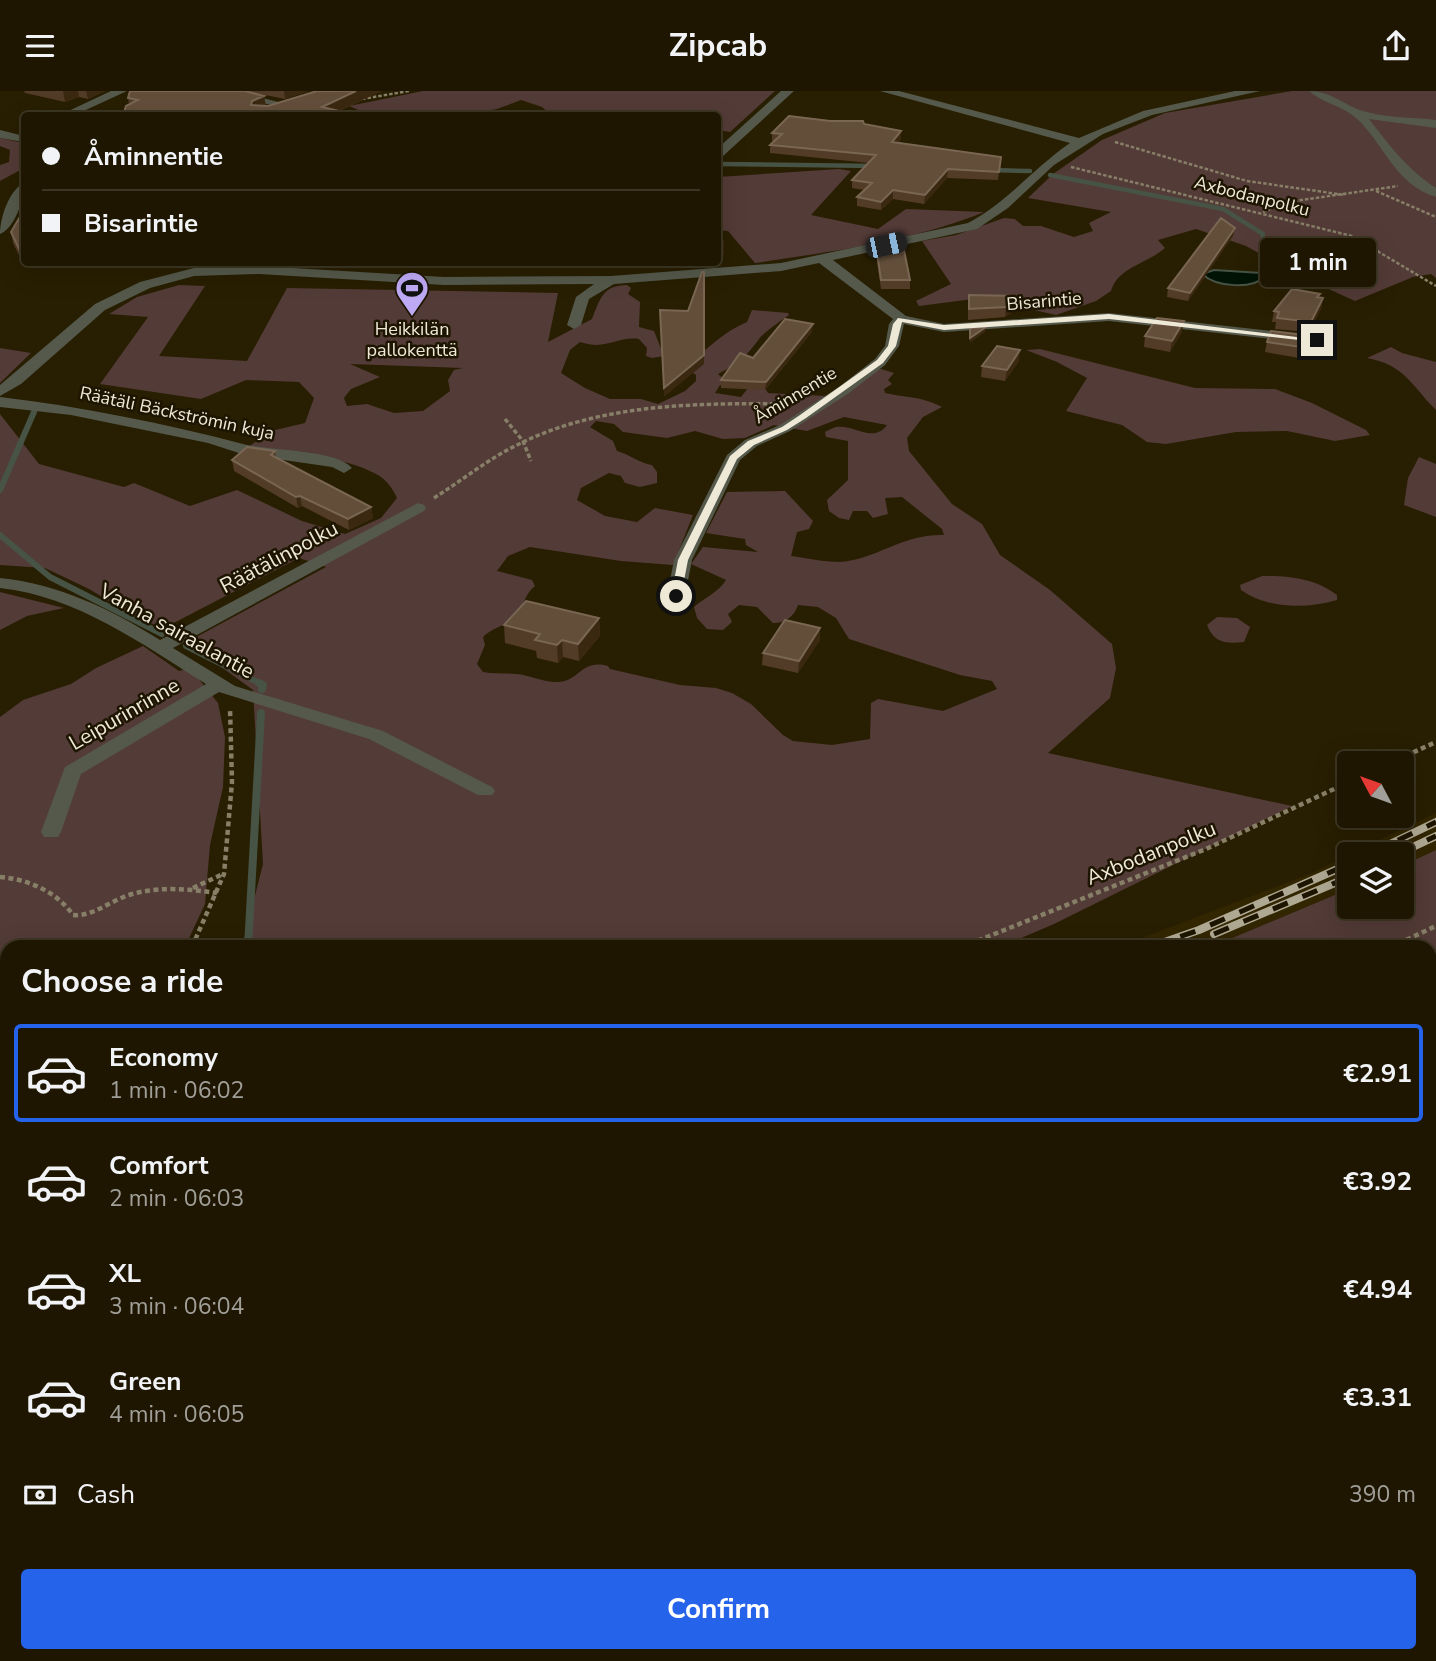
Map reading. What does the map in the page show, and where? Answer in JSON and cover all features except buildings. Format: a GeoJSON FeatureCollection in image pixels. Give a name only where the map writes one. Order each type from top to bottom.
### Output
{"type":"FeatureCollection","features":[{"type":"Feature","properties":{"kind":"street"},"geometry":{"type":"LineString","coordinates":[[73,112],[121,91]]}},
{"type":"Feature","properties":{"kind":"street"},"geometry":{"type":"LineString","coordinates":[[217,91],[285,105]]}},
{"type":"Feature","properties":{"kind":"street"},"geometry":{"type":"LineString","coordinates":[[721,151],[788,91]]}},
{"type":"Feature","properties":{"kind":"street"},"geometry":{"type":"LineString","coordinates":[[886,91],[1082,142]]}},
{"type":"Feature","properties":{"kind":"street"},"geometry":{"type":"LineString","coordinates":[[0,391],[16,381],[85,319],[118,297],[162,279],[209,266],[374,277],[517,282],[611,280],[781,267],[823,260],[972,226],[994,214],[1050,162],[1121,121],[1149,111],[1254,91]]}},
{"type":"Feature","properties":{"kind":"street"},"geometry":{"type":"LineString","coordinates":[[1315,91],[1354,111],[1371,116],[1436,124]]}},
{"type":"Feature","properties":{"kind":"street"},"geometry":{"type":"LineString","coordinates":[[268,112],[298,100]]}},
{"type":"Feature","properties":{"kind":"street"},"geometry":{"type":"LineString","coordinates":[[1354,111],[1367,123],[1395,161],[1436,193]]}},
{"type":"Feature","properties":{"kind":"street"},"geometry":{"type":"LineString","coordinates":[[0,134],[21,137]]}},
{"type":"Feature","properties":{"kind":"street"},"geometry":{"type":"LineString","coordinates":[[0,230],[21,192]]}},
{"type":"Feature","properties":{"kind":"street"},"geometry":{"type":"LineString","coordinates":[[823,260],[901,319]]}},
{"type":"Feature","properties":{"kind":"street"},"geometry":{"type":"LineString","coordinates":[[374,277],[383,266]]}},
{"type":"Feature","properties":{"kind":"street"},"geometry":{"type":"LineString","coordinates":[[627,266],[631,278]]}},
{"type":"Feature","properties":{"kind":"street"},"geometry":{"type":"LineString","coordinates":[[574,325],[583,297],[611,280]]}},
{"type":"Feature","properties":{"kind":"street","name":"Bisarintie"},"geometry":{"type":"LineString","coordinates":[[901,319],[944,328],[1109,317],[1317,340]]}},
{"type":"Feature","properties":{"kind":"street","name":"Åminnentie"},"geometry":{"type":"LineString","coordinates":[[676,596],[683,560],[733,458],[751,443],[785,428],[822,404],[880,362],[892,346],[896,324],[901,319]]}},
{"type":"Feature","properties":{"kind":"street","name":"Räätäli Bäckströmin kuja"},"geometry":{"type":"LineString","coordinates":[[0,402],[71,410],[212,439],[242,449],[336,464],[344,468]]}},
{"type":"Feature","properties":{"kind":"street","name":"Räätälinpolku"},"geometry":{"type":"LineString","coordinates":[[161,647],[418,508]]}},
{"type":"Feature","properties":{"kind":"street","name":"Vanha sairaalantie"},"geometry":{"type":"LineString","coordinates":[[0,583],[28,586],[70,599],[161,647],[223,687],[376,735],[485,790]]}},
{"type":"Feature","properties":{"kind":"street","name":"Leipurinrinne"},"geometry":{"type":"LineString","coordinates":[[51,832],[72,771],[223,687]]}},
{"type":"Feature","properties":{"kind":"path"},"geometry":{"type":"LineString","coordinates":[[356,100],[409,91]]}},
{"type":"Feature","properties":{"kind":"path"},"geometry":{"type":"LineString","coordinates":[[1114,142],[1247,181],[1345,195]]}},
{"type":"Feature","properties":{"kind":"path","name":"Axbodanpolku"},"geometry":{"type":"LineString","coordinates":[[1050,162],[1352,236],[1436,286]]}},
{"type":"Feature","properties":{"kind":"path"},"geometry":{"type":"LineString","coordinates":[[1263,213],[1273,206],[1288,202],[1420,183]]}},
{"type":"Feature","properties":{"kind":"path"},"geometry":{"type":"LineString","coordinates":[[1375,190],[1436,217]]}},
{"type":"Feature","properties":{"kind":"path"},"geometry":{"type":"LineString","coordinates":[[418,508],[523,441],[562,427],[636,410],[724,402],[822,404]]}},
{"type":"Feature","properties":{"kind":"path"},"geometry":{"type":"LineString","coordinates":[[505,419],[523,441],[531,461]]}},
{"type":"Feature","properties":{"kind":"path"},"geometry":{"type":"LineString","coordinates":[[195,940],[224,874],[232,782],[223,687]]}},
{"type":"Feature","properties":{"kind":"path"},"geometry":{"type":"LineString","coordinates":[[1414,752],[1436,742]]}},
{"type":"Feature","properties":{"kind":"path","name":"Axbodanpolku"},"geometry":{"type":"LineString","coordinates":[[979,940],[1206,849],[1337,788]]}},
{"type":"Feature","properties":{"kind":"path"},"geometry":{"type":"LineString","coordinates":[[192,889],[224,874]]}},
{"type":"Feature","properties":{"kind":"path"},"geometry":{"type":"LineString","coordinates":[[0,877],[12,877],[33,886],[66,902],[73,915],[85,916],[102,905],[134,893],[168,887],[218,893]]}},
{"type":"Feature","properties":{"kind":"path"},"geometry":{"type":"LineString","coordinates":[[1406,940],[1436,926]]}},
{"type":"Feature","properties":{"kind":"shaded area"},"geometry":{"type":"Polygon","coordinates":[[[423,91],[775,91],[730,132],[721,130],[721,112],[548,112],[542,107],[521,100],[479,112],[363,112],[349,106],[423,91]]]}},
{"type":"Feature","properties":{"kind":"shaded area"},"geometry":{"type":"Polygon","coordinates":[[[1292,91],[1436,91],[1436,278],[1431,274],[1413,277],[1355,301],[1300,276],[1246,246],[1196,229],[1158,240],[1165,248],[1126,271],[1111,291],[1096,301],[1056,315],[981,298],[919,306],[916,301],[951,284],[922,241],[956,235],[1004,218],[1015,219],[1023,226],[1041,226],[1074,237],[1093,231],[1089,223],[1111,212],[1028,198],[1053,174],[1102,140],[1165,113],[1292,91]]]}},
{"type":"Feature","properties":{"kind":"shaded area"},"geometry":{"type":"Polygon","coordinates":[[[0,138],[21,142],[21,170],[0,181],[0,165],[9,162],[10,150],[0,146],[0,138]]]}},
{"type":"Feature","properties":{"kind":"shaded area"},"geometry":{"type":"Polygon","coordinates":[[[839,169],[851,171],[811,215],[878,229],[906,209],[984,212],[900,238],[755,263],[728,231],[721,230],[721,177],[839,169]]]}},
{"type":"Feature","properties":{"kind":"shaded area"},"geometry":{"type":"Polygon","coordinates":[[[1214,270],[1261,273],[1266,276],[1252,283],[1234,285],[1216,282],[1202,274],[1214,270]]]}},
{"type":"Feature","properties":{"kind":"shaded area"},"geometry":{"type":"Polygon","coordinates":[[[179,285],[205,286],[159,356],[247,361],[287,288],[558,293],[548,342],[592,319],[607,290],[627,285],[631,288],[628,294],[640,302],[639,327],[654,331],[664,356],[646,356],[647,348],[639,339],[624,339],[597,345],[580,342],[570,350],[561,373],[610,399],[641,399],[658,404],[685,391],[696,381],[696,375],[685,367],[722,336],[747,322],[752,310],[788,313],[789,315],[761,336],[741,359],[718,374],[731,386],[720,385],[715,393],[741,397],[748,388],[765,388],[768,393],[826,396],[878,368],[894,373],[888,380],[892,384],[884,389],[885,393],[921,399],[942,407],[923,417],[907,438],[909,451],[952,504],[982,524],[1000,555],[1050,590],[1112,644],[1116,668],[1110,698],[1048,753],[1292,806],[1016,940],[244,940],[263,864],[253,690],[187,642],[326,567],[299,558],[164,628],[139,619],[89,589],[45,568],[0,565],[0,414],[39,464],[124,487],[134,483],[190,506],[237,490],[302,521],[345,534],[381,518],[397,498],[383,479],[363,468],[331,459],[248,447],[271,431],[305,423],[314,398],[299,382],[246,380],[201,399],[100,384],[148,317],[109,314],[137,297],[179,285]],[[350,364],[380,377],[351,389],[344,398],[347,406],[367,404],[394,413],[423,411],[450,391],[448,380],[454,370],[463,368],[350,364]],[[844,417],[807,431],[774,425],[745,438],[723,439],[695,431],[667,438],[623,432],[614,424],[596,421],[590,427],[613,441],[617,451],[652,465],[657,472],[657,483],[640,487],[625,483],[621,476],[609,473],[581,488],[577,500],[605,516],[637,522],[655,508],[693,515],[673,565],[621,561],[530,547],[508,556],[497,571],[532,580],[535,586],[513,618],[483,637],[485,645],[477,664],[483,672],[521,675],[554,682],[572,678],[586,667],[599,665],[680,685],[716,688],[732,693],[751,704],[783,735],[793,741],[832,745],[870,739],[871,703],[878,699],[943,711],[997,689],[992,681],[960,675],[849,639],[836,618],[818,607],[798,605],[788,619],[773,623],[757,607],[739,605],[728,614],[732,622],[723,630],[707,629],[697,618],[694,607],[726,580],[691,564],[703,547],[758,552],[746,545],[745,539],[706,533],[727,492],[785,491],[813,521],[809,529],[797,532],[791,556],[840,562],[854,560],[915,538],[944,535],[942,529],[902,497],[885,498],[888,514],[873,518],[867,511],[853,511],[849,520],[839,518],[829,511],[827,500],[848,480],[848,441],[826,437],[825,432],[835,427],[843,427],[876,433],[887,425],[844,417]]]}},
{"type":"Feature","properties":{"kind":"shaded area"},"geometry":{"type":"Polygon","coordinates":[[[1391,347],[1402,353],[1436,362],[1436,410],[1399,371],[1380,361],[1367,358],[1391,347]]]}},
{"type":"Feature","properties":{"kind":"shaded area"},"geometry":{"type":"Polygon","coordinates":[[[0,348],[31,353],[0,383],[0,348]]]}},
{"type":"Feature","properties":{"kind":"shaded area"},"geometry":{"type":"Polygon","coordinates":[[[1040,349],[1195,388],[1275,389],[1312,403],[1366,430],[1370,435],[1335,441],[1287,431],[1236,432],[1166,444],[1147,442],[1122,425],[1066,411],[1087,378],[1026,350],[1040,349]]]}},
{"type":"Feature","properties":{"kind":"shaded area"},"geometry":{"type":"Polygon","coordinates":[[[1419,457],[1436,464],[1436,517],[1404,505],[1408,478],[1419,457]]]}},
{"type":"Feature","properties":{"kind":"shaded area"},"geometry":{"type":"Polygon","coordinates":[[[1262,576],[1311,582],[1337,595],[1337,600],[1288,606],[1263,601],[1241,590],[1240,585],[1262,576]]]}},
{"type":"Feature","properties":{"kind":"shaded area"},"geometry":{"type":"Polygon","coordinates":[[[0,592],[64,608],[27,616],[0,630],[0,592]]]}},
{"type":"Feature","properties":{"kind":"shaded area"},"geometry":{"type":"Polygon","coordinates":[[[1217,617],[1237,618],[1250,627],[1244,642],[1226,642],[1213,636],[1207,625],[1217,617]]]}},
{"type":"Feature","properties":{"kind":"shaded area"},"geometry":{"type":"Polygon","coordinates":[[[143,646],[179,671],[186,669],[198,678],[218,703],[225,737],[223,787],[210,845],[205,904],[188,940],[0,940],[0,717],[23,700],[71,684],[96,668],[143,646]]]}},
{"type":"Feature","properties":{"kind":"shaded area"},"geometry":{"type":"Polygon","coordinates":[[[1436,813],[1436,850],[1414,860],[1414,842],[1375,842],[1405,828],[1414,828],[1414,823],[1436,813]]]}},
{"type":"Feature","properties":{"kind":"shaded area"},"geometry":{"type":"Polygon","coordinates":[[[1436,850],[1436,940],[1228,940],[1337,894],[1337,919],[1414,919],[1414,860],[1436,850]]]}},
{"type":"Feature","properties":{"kind":"shaded area"},"geometry":{"type":"Polygon","coordinates":[[[1337,861],[1337,894],[1228,940],[1136,940],[1307,875],[1337,861]]]}},
{"type":"Feature","properties":{"kind":"waterway"},"geometry":{"type":"LineString","coordinates":[[721,164],[877,166]]}},
{"type":"Feature","properties":{"kind":"waterway"},"geometry":{"type":"LineString","coordinates":[[991,170],[1030,171]]}},
{"type":"Feature","properties":{"kind":"waterway"},"geometry":{"type":"LineString","coordinates":[[1050,175],[1223,209],[1263,234],[1261,273]]}},
{"type":"Feature","properties":{"kind":"waterway"},"geometry":{"type":"LineString","coordinates":[[0,490],[34,412]]}},
{"type":"Feature","properties":{"kind":"waterway"},"geometry":{"type":"LineString","coordinates":[[0,535],[50,577],[162,634]]}},
{"type":"Feature","properties":{"kind":"waterway"},"geometry":{"type":"LineString","coordinates":[[186,646],[263,685]]}},
{"type":"Feature","properties":{"kind":"waterway"},"geometry":{"type":"LineString","coordinates":[[259,683],[263,685]]}},
{"type":"Feature","properties":{"kind":"waterway"},"geometry":{"type":"LineString","coordinates":[[262,689],[263,685]]}},
{"type":"Feature","properties":{"kind":"waterway"},"geometry":{"type":"LineString","coordinates":[[248,940],[261,713]]}},
{"type":"Feature","properties":{"kind":"railway"},"geometry":{"type":"LineString","coordinates":[[1394,842],[1436,822]]}},
{"type":"Feature","properties":{"kind":"railway"},"geometry":{"type":"LineString","coordinates":[[1414,846],[1436,836]]}},
{"type":"Feature","properties":{"kind":"railway"},"geometry":{"type":"LineString","coordinates":[[1170,940],[1337,869]]}},
{"type":"Feature","properties":{"kind":"railway"},"geometry":{"type":"LineString","coordinates":[[1214,934],[1337,882]]}},
{"type":"Feature","properties":{"kind":"place","name":"Heikkilän pallokenttä"},"geometry":{"type":"Point","coordinates":[412,318]}},
{"type":"Feature","properties":{"kind":"route"},"geometry":{"type":"LineString","coordinates":[[676,596],[683,560],[733,458],[751,443],[785,428],[844,390],[880,362],[892,346],[896,324],[901,319],[944,328],[1109,317],[1317,340]]}}]}
